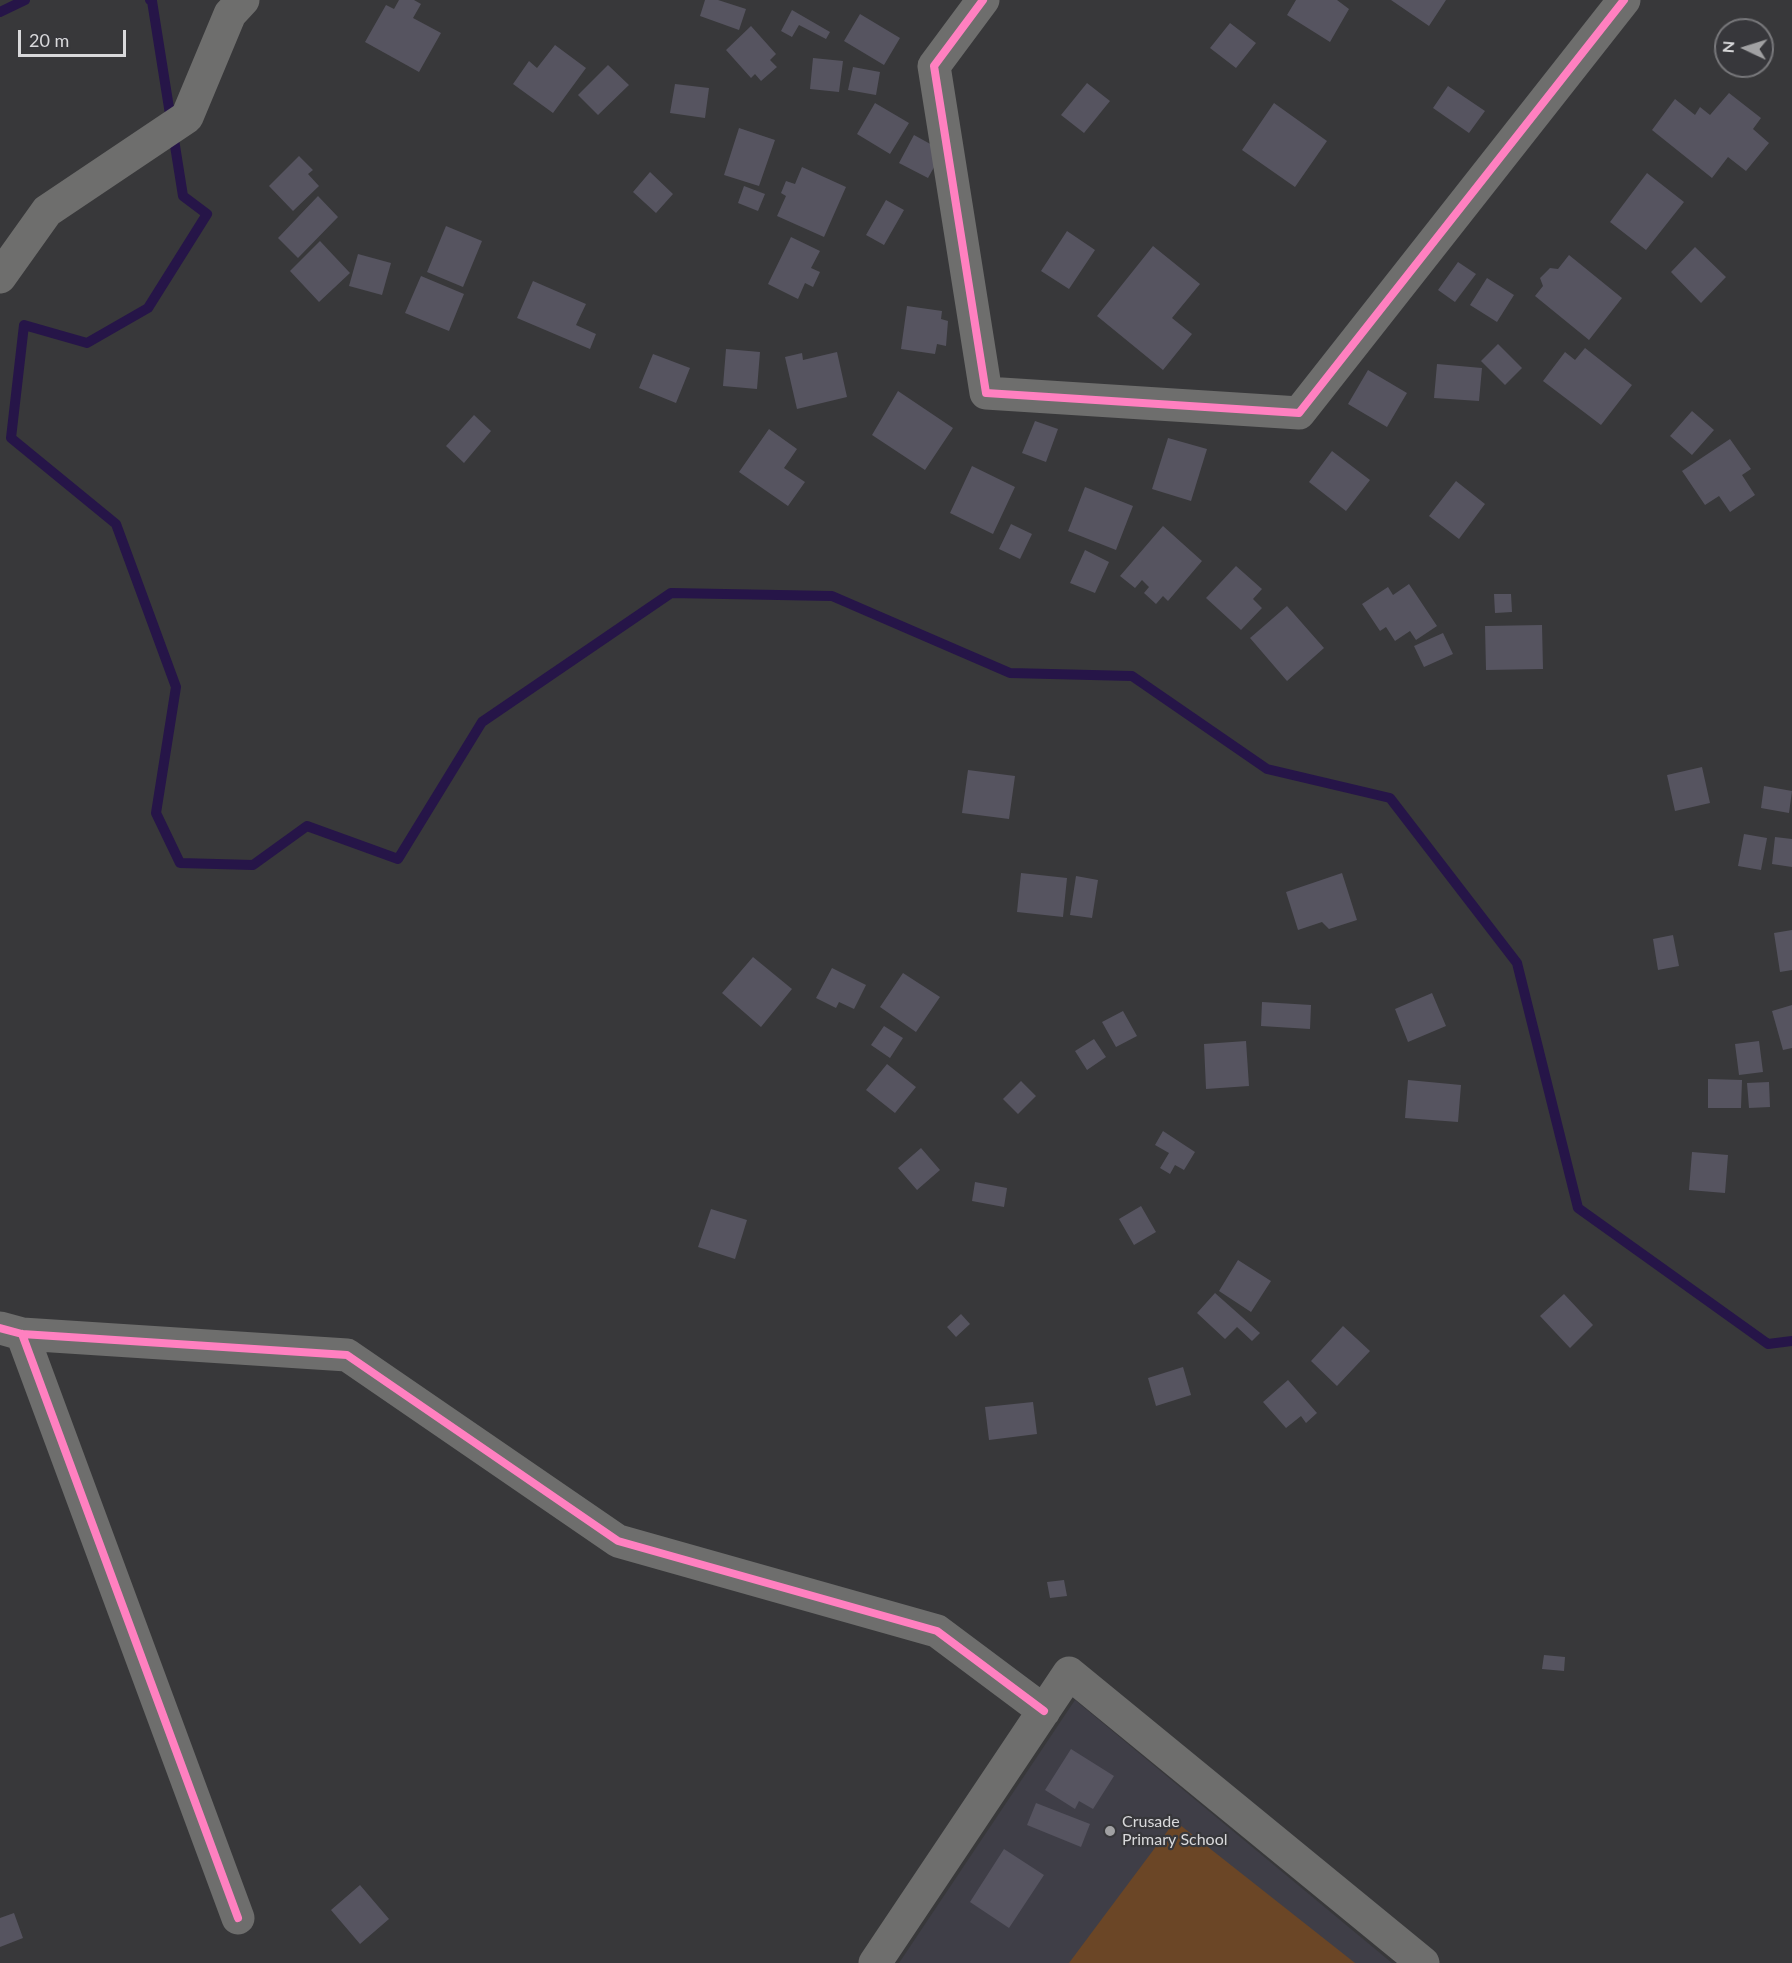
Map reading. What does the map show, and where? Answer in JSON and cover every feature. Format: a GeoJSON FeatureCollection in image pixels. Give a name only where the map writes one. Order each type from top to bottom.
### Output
{"type":"FeatureCollection","features":[{"type":"Feature","properties":{"kind":"street"},"geometry":{"type":"LineString","coordinates":[[0,277],[47,211],[187,117],[230,14],[243,0]]}},
{"type":"Feature","properties":{"kind":"street"},"geometry":{"type":"LineString","coordinates":[[983,0],[934,66],[986,393],[1299,413],[1624,0]]}},
{"type":"Feature","properties":{"kind":"street"},"geometry":{"type":"LineString","coordinates":[[238,1918],[11,1331],[347,1355],[618,1541],[937,1631],[1044,1711]]}},
{"type":"Feature","properties":{"kind":"street"},"geometry":{"type":"LineString","coordinates":[[875,1963],[1069,1673],[1423,1963]]}},
{"type":"Feature","properties":{"kind":"shaded area","name":"Crusade Primary School"},"geometry":{"type":"Polygon","coordinates":[[[1075,1700],[1392,1963],[899,1963],[1075,1700]]]}},
{"type":"Feature","properties":{"kind":"shaded area"},"geometry":{"type":"Polygon","coordinates":[[[1175,1821],[1355,1963],[1069,1963],[1175,1821]]]}},
{"type":"Feature","properties":{"kind":"building"},"geometry":{"type":"Polygon","coordinates":[[[399,0],[414,0],[421,4],[413,18],[441,33],[419,72],[365,42],[386,5],[394,9],[399,0]]]}},
{"type":"Feature","properties":{"kind":"building"},"geometry":{"type":"Polygon","coordinates":[[[705,0],[718,0],[746,9],[739,30],[700,16],[705,0]]]}},
{"type":"Feature","properties":{"kind":"building"},"geometry":{"type":"Polygon","coordinates":[[[1296,0],[1337,0],[1349,9],[1330,42],[1287,15],[1296,0]]]}},
{"type":"Feature","properties":{"kind":"building"},"geometry":{"type":"Polygon","coordinates":[[[1391,0],[1446,0],[1429,26],[1391,0]]]}},
{"type":"Feature","properties":{"kind":"building"},"geometry":{"type":"Polygon","coordinates":[[[792,10],[830,32],[826,39],[799,25],[792,37],[781,31],[792,10]]]}},
{"type":"Feature","properties":{"kind":"building"},"geometry":{"type":"Polygon","coordinates":[[[860,14],[900,38],[884,65],[844,41],[860,14]]]}},
{"type":"Feature","properties":{"kind":"building"},"geometry":{"type":"Polygon","coordinates":[[[1230,23],[1256,43],[1236,68],[1210,48],[1230,23]]]}},
{"type":"Feature","properties":{"kind":"building"},"geometry":{"type":"Polygon","coordinates":[[[751,26],[776,54],[770,60],[777,67],[761,81],[755,74],[751,78],[726,50],[751,26]]]}},
{"type":"Feature","properties":{"kind":"building"},"geometry":{"type":"Polygon","coordinates":[[[555,45],[586,68],[553,113],[513,84],[529,61],[537,68],[555,45]]]}},
{"type":"Feature","properties":{"kind":"building"},"geometry":{"type":"Polygon","coordinates":[[[813,58],[843,61],[839,92],[810,89],[813,58]]]}},
{"type":"Feature","properties":{"kind":"building"},"geometry":{"type":"Polygon","coordinates":[[[608,65],[629,85],[598,115],[578,95],[608,65]]]}},
{"type":"Feature","properties":{"kind":"building"},"geometry":{"type":"Polygon","coordinates":[[[853,67],[880,72],[876,95],[848,90],[853,67]]]}},
{"type":"Feature","properties":{"kind":"building"},"geometry":{"type":"Polygon","coordinates":[[[1087,83],[1110,101],[1084,133],[1061,115],[1087,83]]]}},
{"type":"Feature","properties":{"kind":"building"},"geometry":{"type":"Polygon","coordinates":[[[675,84],[709,88],[705,118],[670,113],[675,84]]]}},
{"type":"Feature","properties":{"kind":"building"},"geometry":{"type":"Polygon","coordinates":[[[1448,86],[1485,111],[1469,133],[1433,108],[1448,86]]]}},
{"type":"Feature","properties":{"kind":"building"},"geometry":{"type":"Polygon","coordinates":[[[1729,93],[1761,118],[1753,129],[1769,143],[1746,171],[1728,157],[1712,178],[1652,130],[1675,99],[1695,115],[1700,107],[1710,115],[1729,93]]]}},
{"type":"Feature","properties":{"kind":"building"},"geometry":{"type":"Polygon","coordinates":[[[875,103],[909,123],[890,154],[857,134],[875,103]]]}},
{"type":"Feature","properties":{"kind":"building"},"geometry":{"type":"Polygon","coordinates":[[[1274,103],[1327,141],[1295,187],[1242,150],[1274,103]]]}},
{"type":"Feature","properties":{"kind":"building"},"geometry":{"type":"Polygon","coordinates":[[[739,128],[775,140],[759,186],[724,175],[739,128]]]}},
{"type":"Feature","properties":{"kind":"building"},"geometry":{"type":"Polygon","coordinates":[[[914,135],[943,151],[928,178],[899,163],[914,135]]]}},
{"type":"Feature","properties":{"kind":"building"},"geometry":{"type":"Polygon","coordinates":[[[299,156],[313,170],[308,174],[319,186],[293,211],[269,186],[299,156]]]}},
{"type":"Feature","properties":{"kind":"building"},"geometry":{"type":"Polygon","coordinates":[[[802,167],[846,187],[824,237],[777,216],[786,196],[781,193],[786,181],[795,184],[802,167]]]}},
{"type":"Feature","properties":{"kind":"building"},"geometry":{"type":"Polygon","coordinates":[[[650,172],[673,194],[656,213],[633,192],[650,172]]]}},
{"type":"Feature","properties":{"kind":"building"},"geometry":{"type":"Polygon","coordinates":[[[1647,173],[1684,202],[1646,250],[1610,222],[1647,173]]]}},
{"type":"Feature","properties":{"kind":"building"},"geometry":{"type":"Polygon","coordinates":[[[744,186],[765,194],[758,211],[738,203],[744,186]]]}},
{"type":"Feature","properties":{"kind":"building"},"geometry":{"type":"Polygon","coordinates":[[[318,196],[338,217],[298,258],[278,238],[318,196]]]}},
{"type":"Feature","properties":{"kind":"building"},"geometry":{"type":"Polygon","coordinates":[[[886,200],[904,210],[884,245],[866,235],[886,200]]]}},
{"type":"Feature","properties":{"kind":"building"},"geometry":{"type":"Polygon","coordinates":[[[446,226],[482,241],[463,287],[427,272],[446,226]]]}},
{"type":"Feature","properties":{"kind":"building"},"geometry":{"type":"Polygon","coordinates":[[[1067,231],[1095,250],[1069,289],[1041,271],[1067,231]]]}},
{"type":"Feature","properties":{"kind":"building"},"geometry":{"type":"Polygon","coordinates":[[[791,237],[820,251],[811,268],[820,272],[813,287],[805,283],[798,299],[768,284],[791,237]]]}},
{"type":"Feature","properties":{"kind":"building"},"geometry":{"type":"Polygon","coordinates":[[[320,241],[350,273],[319,302],[290,271],[320,241]]]}},
{"type":"Feature","properties":{"kind":"building"},"geometry":{"type":"Polygon","coordinates":[[[1153,246],[1200,284],[1172,318],[1192,334],[1163,370],[1097,316],[1153,246]]]}},
{"type":"Feature","properties":{"kind":"building"},"geometry":{"type":"Polygon","coordinates":[[[1695,247],[1726,277],[1701,303],[1671,272],[1695,247]]]}},
{"type":"Feature","properties":{"kind":"building"},"geometry":{"type":"Polygon","coordinates":[[[358,254],[391,263],[382,295],[349,286],[358,254]]]}},
{"type":"Feature","properties":{"kind":"building"},"geometry":{"type":"Polygon","coordinates":[[[1569,255],[1622,298],[1589,340],[1535,296],[1543,286],[1540,278],[1550,268],[1558,269],[1569,255]]]}},
{"type":"Feature","properties":{"kind":"building"},"geometry":{"type":"Polygon","coordinates":[[[1458,262],[1476,274],[1455,302],[1438,290],[1458,262]]]}},
{"type":"Feature","properties":{"kind":"building"},"geometry":{"type":"Polygon","coordinates":[[[421,276],[464,294],[449,331],[405,313],[421,276]]]}},
{"type":"Feature","properties":{"kind":"building"},"geometry":{"type":"Polygon","coordinates":[[[1487,278],[1514,295],[1497,322],[1470,305],[1487,278]]]}},
{"type":"Feature","properties":{"kind":"building"},"geometry":{"type":"Polygon","coordinates":[[[533,281],[586,304],[576,325],[596,334],[590,349],[517,318],[533,281]]]}},
{"type":"Feature","properties":{"kind":"building"},"geometry":{"type":"Polygon","coordinates":[[[907,306],[942,311],[941,319],[948,321],[946,346],[937,344],[935,354],[901,349],[907,306]]]}},
{"type":"Feature","properties":{"kind":"building"},"geometry":{"type":"Polygon","coordinates":[[[1498,344],[1522,368],[1505,385],[1481,361],[1498,344]]]}},
{"type":"Feature","properties":{"kind":"building"},"geometry":{"type":"Polygon","coordinates":[[[1585,348],[1632,385],[1601,425],[1543,381],[1565,352],[1575,360],[1585,348]]]}},
{"type":"Feature","properties":{"kind":"building"},"geometry":{"type":"Polygon","coordinates":[[[726,349],[760,352],[757,389],[723,386],[726,349]]]}},
{"type":"Feature","properties":{"kind":"building"},"geometry":{"type":"Polygon","coordinates":[[[837,352],[847,397],[797,409],[785,357],[802,353],[803,360],[837,352]]]}},
{"type":"Feature","properties":{"kind":"building"},"geometry":{"type":"Polygon","coordinates":[[[653,354],[690,368],[676,403],[639,388],[653,354]]]}},
{"type":"Feature","properties":{"kind":"building"},"geometry":{"type":"Polygon","coordinates":[[[1437,364],[1482,368],[1479,401],[1434,398],[1437,364]]]}},
{"type":"Feature","properties":{"kind":"building"},"geometry":{"type":"Polygon","coordinates":[[[1368,370],[1407,393],[1387,427],[1348,404],[1368,370]]]}},
{"type":"Feature","properties":{"kind":"building"},"geometry":{"type":"Polygon","coordinates":[[[898,391],[953,428],[925,470],[872,435],[898,391]]]}},
{"type":"Feature","properties":{"kind":"building"},"geometry":{"type":"Polygon","coordinates":[[[1692,411],[1714,430],[1692,455],[1670,436],[1692,411]]]}},
{"type":"Feature","properties":{"kind":"building"},"geometry":{"type":"Polygon","coordinates":[[[474,415],[491,431],[464,463],[446,446],[474,415]]]}},
{"type":"Feature","properties":{"kind":"building"},"geometry":{"type":"Polygon","coordinates":[[[1035,421],[1058,429],[1046,462],[1022,453],[1035,421]]]}},
{"type":"Feature","properties":{"kind":"building"},"geometry":{"type":"Polygon","coordinates":[[[769,429],[797,449],[784,468],[805,482],[788,506],[739,472],[769,429]]]}},
{"type":"Feature","properties":{"kind":"building"},"geometry":{"type":"Polygon","coordinates":[[[1168,438],[1207,449],[1191,501],[1152,489],[1168,438]]]}},
{"type":"Feature","properties":{"kind":"building"},"geometry":{"type":"Polygon","coordinates":[[[1730,439],[1751,469],[1742,475],[1755,495],[1730,512],[1719,496],[1705,505],[1682,471],[1730,439]]]}},
{"type":"Feature","properties":{"kind":"building"},"geometry":{"type":"Polygon","coordinates":[[[1332,451],[1370,480],[1346,511],[1309,482],[1332,451]]]}},
{"type":"Feature","properties":{"kind":"building"},"geometry":{"type":"Polygon","coordinates":[[[972,466],[1015,487],[993,534],[950,513],[972,466]]]}},
{"type":"Feature","properties":{"kind":"building"},"geometry":{"type":"Polygon","coordinates":[[[1456,481],[1485,504],[1459,539],[1429,516],[1456,481]]]}},
{"type":"Feature","properties":{"kind":"building"},"geometry":{"type":"Polygon","coordinates":[[[1085,487],[1133,506],[1116,550],[1068,531],[1085,487]]]}},
{"type":"Feature","properties":{"kind":"building"},"geometry":{"type":"Polygon","coordinates":[[[1011,524],[1032,534],[1020,559],[999,549],[1011,524]]]}},
{"type":"Feature","properties":{"kind":"building"},"geometry":{"type":"Polygon","coordinates":[[[1163,526],[1202,561],[1168,601],[1163,596],[1156,604],[1144,593],[1149,587],[1142,580],[1135,588],[1120,576],[1163,526]]]}},
{"type":"Feature","properties":{"kind":"building"},"geometry":{"type":"Polygon","coordinates":[[[1085,550],[1109,562],[1095,593],[1070,583],[1085,550]]]}},
{"type":"Feature","properties":{"kind":"building"},"geometry":{"type":"Polygon","coordinates":[[[1236,566],[1262,589],[1253,599],[1262,608],[1241,630],[1206,598],[1236,566]]]}},
{"type":"Feature","properties":{"kind":"building"},"geometry":{"type":"Polygon","coordinates":[[[1409,584],[1437,626],[1416,640],[1410,631],[1395,641],[1386,627],[1380,631],[1362,604],[1388,587],[1393,595],[1409,584]]]}},
{"type":"Feature","properties":{"kind":"building"},"geometry":{"type":"Polygon","coordinates":[[[1494,594],[1511,594],[1512,612],[1495,613],[1494,594]]]}},
{"type":"Feature","properties":{"kind":"building"},"geometry":{"type":"Polygon","coordinates":[[[1287,606],[1324,648],[1287,681],[1250,638],[1287,606]]]}},
{"type":"Feature","properties":{"kind":"building"},"geometry":{"type":"Polygon","coordinates":[[[1542,625],[1543,669],[1486,670],[1485,626],[1542,625]]]}},
{"type":"Feature","properties":{"kind":"building"},"geometry":{"type":"Polygon","coordinates":[[[1443,633],[1453,654],[1424,667],[1414,646],[1443,633]]]}},
{"type":"Feature","properties":{"kind":"building"},"geometry":{"type":"Polygon","coordinates":[[[1702,767],[1710,803],[1675,811],[1667,775],[1702,767]]]}},
{"type":"Feature","properties":{"kind":"building"},"geometry":{"type":"Polygon","coordinates":[[[968,770],[1015,776],[1009,819],[962,813],[968,770]]]}},
{"type":"Feature","properties":{"kind":"building"},"geometry":{"type":"Polygon","coordinates":[[[1764,786],[1792,791],[1789,813],[1761,808],[1764,786]]]}},
{"type":"Feature","properties":{"kind":"building"},"geometry":{"type":"Polygon","coordinates":[[[1744,834],[1767,838],[1761,870],[1738,866],[1744,834]]]}},
{"type":"Feature","properties":{"kind":"building"},"geometry":{"type":"Polygon","coordinates":[[[1775,837],[1792,839],[1792,867],[1772,864],[1775,837]]]}},
{"type":"Feature","properties":{"kind":"building"},"geometry":{"type":"Polygon","coordinates":[[[1021,873],[1067,878],[1063,917],[1017,912],[1021,873]]]}},
{"type":"Feature","properties":{"kind":"building"},"geometry":{"type":"Polygon","coordinates":[[[1342,873],[1357,920],[1329,929],[1322,922],[1298,930],[1286,892],[1342,873]]]}},
{"type":"Feature","properties":{"kind":"building"},"geometry":{"type":"Polygon","coordinates":[[[1076,876],[1098,880],[1092,918],[1070,915],[1076,876]]]}},
{"type":"Feature","properties":{"kind":"building"},"geometry":{"type":"Polygon","coordinates":[[[1792,930],[1792,970],[1780,972],[1774,933],[1792,930]]]}},
{"type":"Feature","properties":{"kind":"building"},"geometry":{"type":"Polygon","coordinates":[[[1673,935],[1679,966],[1658,970],[1653,939],[1673,935]]]}},
{"type":"Feature","properties":{"kind":"building"},"geometry":{"type":"Polygon","coordinates":[[[753,957],[792,989],[761,1027],[722,993],[753,957]]]}},
{"type":"Feature","properties":{"kind":"building"},"geometry":{"type":"Polygon","coordinates":[[[832,968],[866,985],[854,1009],[839,1002],[836,1008],[816,998],[832,968]]]}},
{"type":"Feature","properties":{"kind":"building"},"geometry":{"type":"Polygon","coordinates":[[[903,973],[940,997],[916,1032],[880,1007],[903,973]]]}},
{"type":"Feature","properties":{"kind":"building"},"geometry":{"type":"Polygon","coordinates":[[[1432,993],[1446,1026],[1408,1042],[1395,1009],[1432,993]]]}},
{"type":"Feature","properties":{"kind":"building"},"geometry":{"type":"Polygon","coordinates":[[[1262,1002],[1311,1005],[1310,1029],[1261,1026],[1262,1002]]]}},
{"type":"Feature","properties":{"kind":"building"},"geometry":{"type":"Polygon","coordinates":[[[1792,1005],[1792,1048],[1783,1050],[1772,1011],[1792,1005]]]}},
{"type":"Feature","properties":{"kind":"building"},"geometry":{"type":"Polygon","coordinates":[[[1123,1011],[1137,1036],[1116,1047],[1102,1022],[1123,1011]]]}},
{"type":"Feature","properties":{"kind":"building"},"geometry":{"type":"Polygon","coordinates":[[[884,1026],[903,1038],[890,1058],[871,1045],[884,1026]]]}},
{"type":"Feature","properties":{"kind":"building"},"geometry":{"type":"Polygon","coordinates":[[[1094,1039],[1106,1057],[1087,1070],[1075,1051],[1094,1039]]]}},
{"type":"Feature","properties":{"kind":"building"},"geometry":{"type":"Polygon","coordinates":[[[1246,1041],[1249,1086],[1206,1089],[1204,1044],[1246,1041]]]}},
{"type":"Feature","properties":{"kind":"building"},"geometry":{"type":"Polygon","coordinates":[[[1759,1041],[1763,1072],[1739,1075],[1735,1044],[1759,1041]]]}},
{"type":"Feature","properties":{"kind":"building"},"geometry":{"type":"Polygon","coordinates":[[[887,1064],[916,1087],[895,1113],[866,1090],[887,1064]]]}},
{"type":"Feature","properties":{"kind":"building"},"geometry":{"type":"Polygon","coordinates":[[[1708,1079],[1742,1080],[1741,1108],[1708,1108],[1708,1079]]]}},
{"type":"Feature","properties":{"kind":"building"},"geometry":{"type":"Polygon","coordinates":[[[1408,1080],[1461,1085],[1458,1122],[1405,1118],[1408,1080]]]}},
{"type":"Feature","properties":{"kind":"building"},"geometry":{"type":"Polygon","coordinates":[[[1021,1081],[1036,1096],[1018,1114],[1003,1099],[1021,1081]]]}},
{"type":"Feature","properties":{"kind":"building"},"geometry":{"type":"Polygon","coordinates":[[[1769,1082],[1770,1107],[1749,1108],[1747,1083],[1769,1082]]]}},
{"type":"Feature","properties":{"kind":"building"},"geometry":{"type":"Polygon","coordinates":[[[1163,1131],[1195,1152],[1184,1170],[1175,1165],[1170,1174],[1160,1168],[1169,1153],[1155,1145],[1163,1131]]]}},
{"type":"Feature","properties":{"kind":"building"},"geometry":{"type":"Polygon","coordinates":[[[921,1148],[940,1170],[917,1190],[898,1168],[921,1148]]]}},
{"type":"Feature","properties":{"kind":"building"},"geometry":{"type":"Polygon","coordinates":[[[1692,1152],[1728,1155],[1725,1193],[1689,1190],[1692,1152]]]}},
{"type":"Feature","properties":{"kind":"building"},"geometry":{"type":"Polygon","coordinates":[[[975,1182],[1007,1188],[1004,1207],[972,1201],[975,1182]]]}},
{"type":"Feature","properties":{"kind":"building"},"geometry":{"type":"Polygon","coordinates":[[[1141,1206],[1156,1232],[1134,1245],[1119,1219],[1141,1206]]]}},
{"type":"Feature","properties":{"kind":"building"},"geometry":{"type":"Polygon","coordinates":[[[711,1209],[747,1220],[735,1259],[698,1247],[711,1209]]]}},
{"type":"Feature","properties":{"kind":"building"},"geometry":{"type":"Polygon","coordinates":[[[1238,1260],[1271,1281],[1251,1312],[1219,1291],[1238,1260]]]}},
{"type":"Feature","properties":{"kind":"building"},"geometry":{"type":"Polygon","coordinates":[[[1215,1293],[1260,1333],[1252,1341],[1237,1327],[1225,1339],[1197,1313],[1215,1293]]]}},
{"type":"Feature","properties":{"kind":"building"},"geometry":{"type":"Polygon","coordinates":[[[1564,1294],[1593,1325],[1570,1348],[1540,1316],[1564,1294]]]}},
{"type":"Feature","properties":{"kind":"building"},"geometry":{"type":"Polygon","coordinates":[[[961,1314],[970,1324],[956,1337],[947,1327],[961,1314]]]}},
{"type":"Feature","properties":{"kind":"building"},"geometry":{"type":"Polygon","coordinates":[[[1343,1326],[1370,1351],[1337,1386],[1311,1361],[1343,1326]]]}},
{"type":"Feature","properties":{"kind":"building"},"geometry":{"type":"Polygon","coordinates":[[[1183,1367],[1191,1395],[1156,1406],[1148,1378],[1183,1367]]]}},
{"type":"Feature","properties":{"kind":"building"},"geometry":{"type":"Polygon","coordinates":[[[1288,1380],[1317,1413],[1306,1423],[1301,1416],[1286,1428],[1263,1402],[1288,1380]]]}},
{"type":"Feature","properties":{"kind":"building"},"geometry":{"type":"Polygon","coordinates":[[[1033,1402],[1037,1434],[989,1440],[985,1407],[1033,1402]]]}},
{"type":"Feature","properties":{"kind":"building"},"geometry":{"type":"Polygon","coordinates":[[[1064,1580],[1067,1596],[1050,1598],[1047,1582],[1064,1580]]]}},
{"type":"Feature","properties":{"kind":"building"},"geometry":{"type":"Polygon","coordinates":[[[1544,1655],[1565,1657],[1564,1671],[1542,1669],[1544,1655]]]}},
{"type":"Feature","properties":{"kind":"building"},"geometry":{"type":"Polygon","coordinates":[[[1071,1749],[1114,1776],[1093,1809],[1079,1801],[1075,1809],[1045,1790],[1071,1749]]]}},
{"type":"Feature","properties":{"kind":"building"},"geometry":{"type":"Polygon","coordinates":[[[1036,1803],[1090,1824],[1081,1847],[1027,1825],[1036,1803]]]}},
{"type":"Feature","properties":{"kind":"building"},"geometry":{"type":"Polygon","coordinates":[[[1004,1849],[1044,1875],[1009,1928],[970,1902],[1004,1849]]]}},
{"type":"Feature","properties":{"kind":"building"},"geometry":{"type":"Polygon","coordinates":[[[360,1885],[389,1919],[360,1944],[331,1910],[360,1885]]]}},
{"type":"Feature","properties":{"kind":"building"},"geometry":{"type":"Polygon","coordinates":[[[14,1913],[23,1938],[0,1947],[0,1918],[14,1913]]]}},
{"type":"Feature","properties":{"kind":"waterway"},"geometry":{"type":"LineString","coordinates":[[0,12],[25,0]]}},
{"type":"Feature","properties":{"kind":"waterway"},"geometry":{"type":"LineString","coordinates":[[150,0],[152,1],[183,196],[207,214],[148,308],[87,343],[24,325],[11,438],[116,524],[176,687],[156,813],[180,863],[253,865],[307,826],[398,859],[482,722],[671,593],[832,596],[1010,673],[1132,676],[1267,769],[1390,798],[1517,963],[1578,1208],[1768,1344],[1792,1341]]}},
{"type":"Feature","properties":{"kind":"cycle path"},"geometry":{"type":"LineString","coordinates":[[983,0],[934,66],[986,393],[1299,413],[1624,0]]}},
{"type":"Feature","properties":{"kind":"cycle path"},"geometry":{"type":"LineString","coordinates":[[0,1328],[22,1334],[347,1355],[618,1541],[937,1631],[1044,1711]]}},
{"type":"Feature","properties":{"kind":"cycle path"},"geometry":{"type":"LineString","coordinates":[[22,1334],[238,1918]]}},
{"type":"Feature","properties":{"kind":"place","name":"Crusade Primary School"},"geometry":{"type":"Point","coordinates":[1110,1831]}}]}
